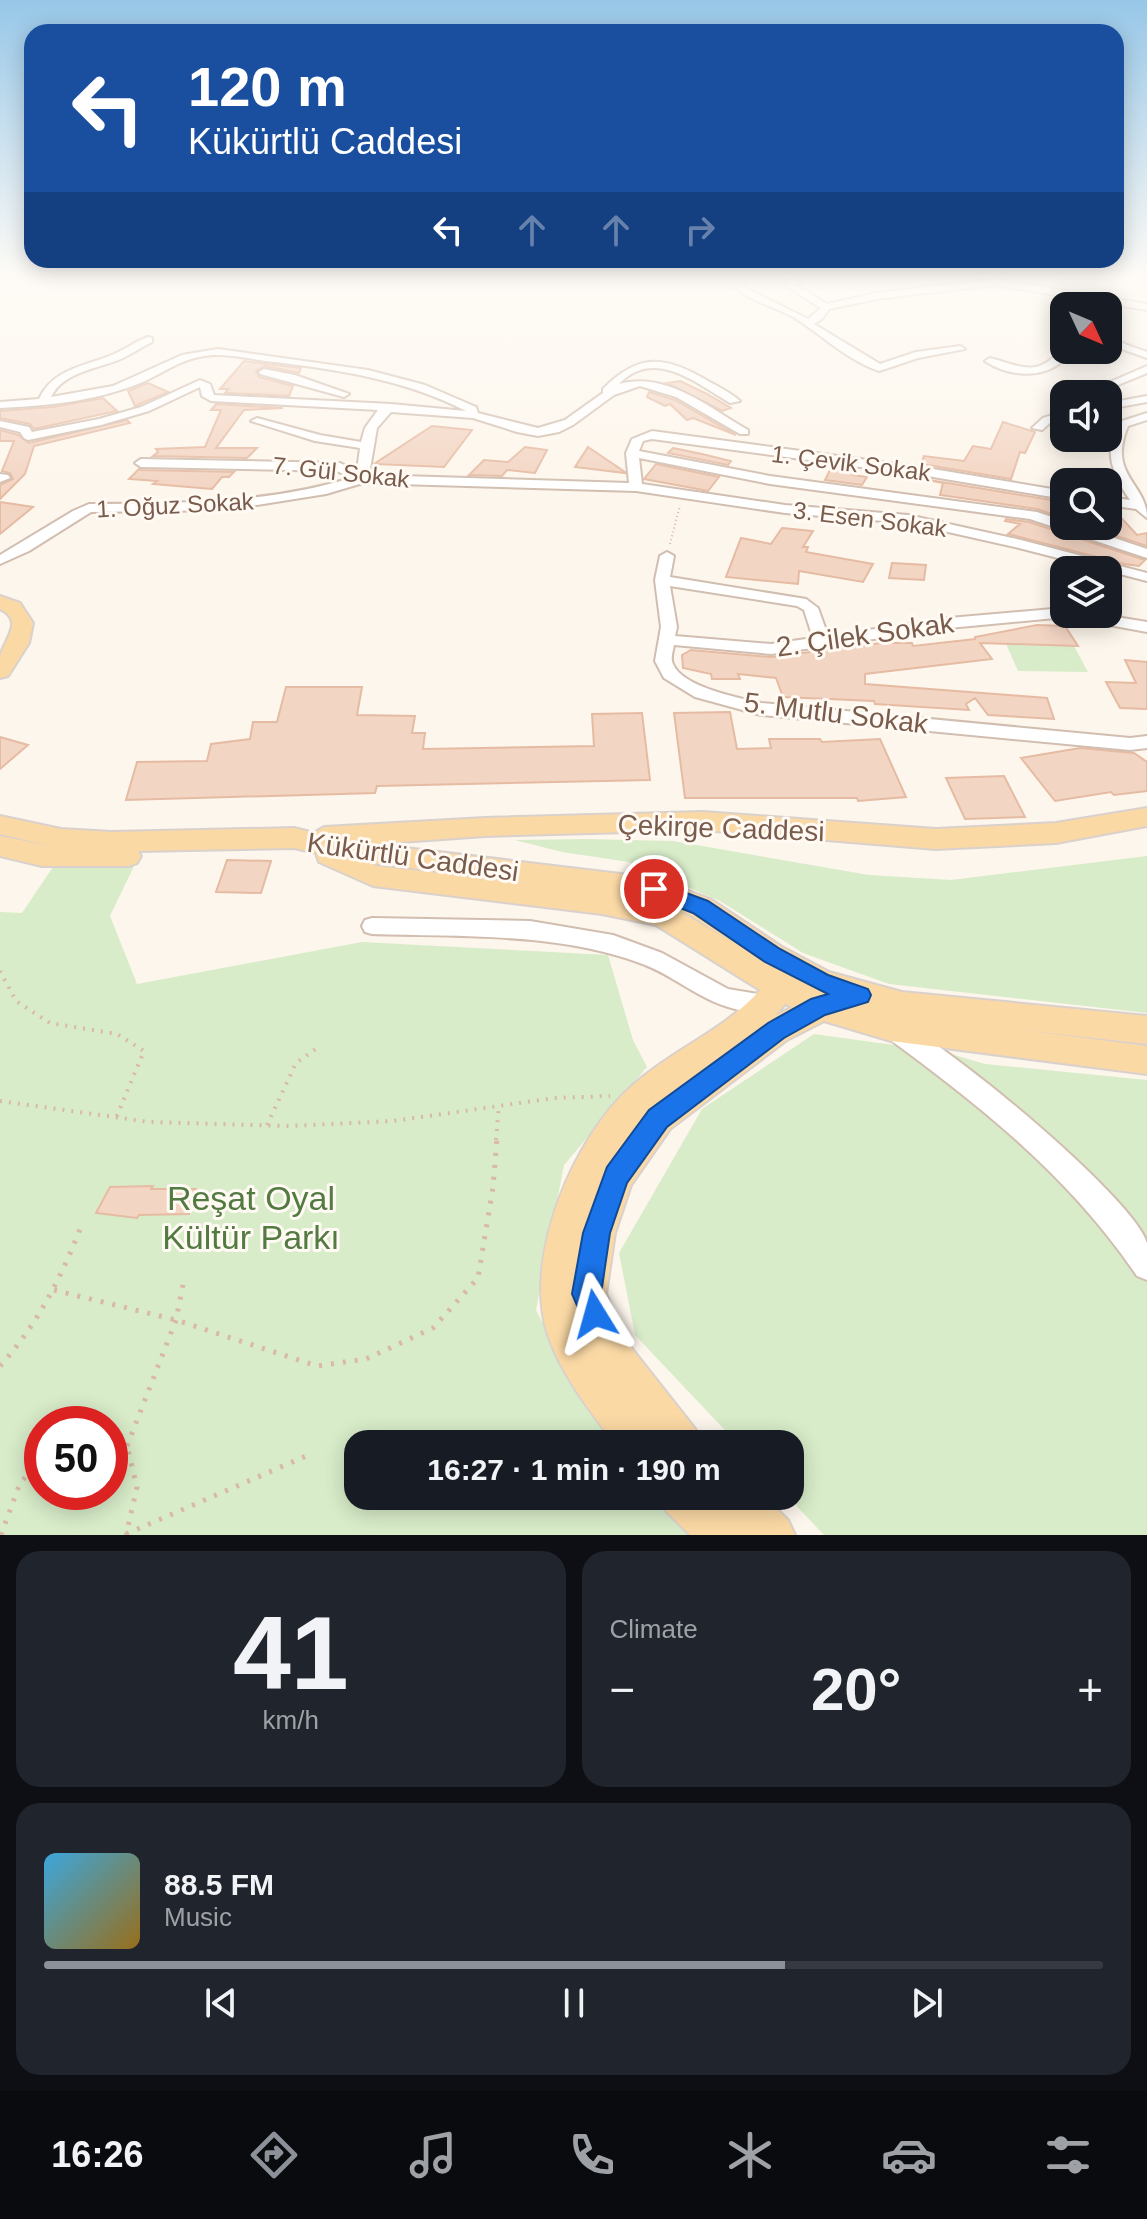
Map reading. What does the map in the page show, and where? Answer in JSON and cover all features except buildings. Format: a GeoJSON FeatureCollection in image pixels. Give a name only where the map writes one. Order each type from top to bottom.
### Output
{"type":"FeatureCollection","features":[{"type":"Feature","properties":{"kind":"main road"},"geometry":{"type":"LineString","coordinates":[[0,602],[11,605],[22,619],[22,640],[0,671]]}},
{"type":"Feature","properties":{"kind":"main road","name":"Çekirge Caddesi"},"geometry":{"type":"LineString","coordinates":[[0,825],[61,839],[112,842],[294,838],[485,827],[703,821],[936,839],[1056,833],[1147,817]]}},
{"type":"Feature","properties":{"kind":"main road","name":"Çekirge Caddesi"},"geometry":{"type":"LineString","coordinates":[[0,846],[42,856],[111,858],[294,838]]}},
{"type":"Feature","properties":{"kind":"main road","name":"Kükürtlü Caddesi"},"geometry":{"type":"LineString","coordinates":[[294,838],[352,851],[654,889],[700,907],[772,955],[820,982],[902,1005],[1147,1030]]}},
{"type":"Feature","properties":{"kind":"main road","name":"Kükürtlü Caddesi"},"geometry":{"type":"LineString","coordinates":[[294,838],[373,876],[602,903],[663,915],[775,996],[891,1028],[1147,1060]]}},
{"type":"Feature","properties":{"kind":"main road"},"geometry":{"type":"LineString","coordinates":[[630,1430],[598,1387],[566,1334],[558,1282],[568,1224],[584,1181],[610,1138],[641,1097],[775,996],[782,975],[772,955]]}},
{"type":"Feature","properties":{"kind":"main road"},"geometry":{"type":"LineString","coordinates":[[671,1430],[611,1354],[587,1294],[597,1233],[617,1176],[658,1118],[776,1030],[819,1006],[860,995]]}},
{"type":"Feature","properties":{"kind":"main road"},"geometry":{"type":"LineString","coordinates":[[695,1510],[721,1535]]}},
{"type":"Feature","properties":{"kind":"main road"},"geometry":{"type":"LineString","coordinates":[[747,1510],[773,1535]]}},
{"type":"Feature","properties":{"kind":"street"},"geometry":{"type":"LineString","coordinates":[[44,401],[46,393],[70,375],[130,350]]}},
{"type":"Feature","properties":{"kind":"street"},"geometry":{"type":"LineString","coordinates":[[847,350],[879,368],[916,355],[955,350]]}},
{"type":"Feature","properties":{"kind":"street"},"geometry":{"type":"LineString","coordinates":[[0,405],[44,401],[135,382],[196,354],[228,354],[337,365],[426,390],[472,409],[472,414]]}},
{"type":"Feature","properties":{"kind":"street"},"geometry":{"type":"LineString","coordinates":[[990,361],[1031,372],[1052,364]]}},
{"type":"Feature","properties":{"kind":"street"},"geometry":{"type":"LineString","coordinates":[[0,424],[25,429],[28,436],[101,422],[145,409],[200,383],[206,386],[206,394],[211,398],[311,400],[472,414],[521,430],[557,430],[576,421],[620,374],[634,366],[652,362],[666,365],[734,401]]}},
{"type":"Feature","properties":{"kind":"street"},"geometry":{"type":"LineString","coordinates":[[1121,380],[1147,369]]}},
{"type":"Feature","properties":{"kind":"street"},"geometry":{"type":"LineString","coordinates":[[264,372],[356,397],[399,402],[408,409]]}},
{"type":"Feature","properties":{"kind":"street"},"geometry":{"type":"LineString","coordinates":[[605,393],[623,386],[655,385],[744,432]]}},
{"type":"Feature","properties":{"kind":"street"},"geometry":{"type":"LineString","coordinates":[[1122,403],[1147,399]]}},
{"type":"Feature","properties":{"kind":"street"},"geometry":{"type":"LineString","coordinates":[[362,479],[366,446],[376,422],[384,410],[391,407]]}},
{"type":"Feature","properties":{"kind":"street"},"geometry":{"type":"LineString","coordinates":[[1050,413],[1043,424],[1050,421]]}},
{"type":"Feature","properties":{"kind":"street"},"geometry":{"type":"LineString","coordinates":[[1144,510],[1122,482],[1114,460],[1123,424],[1147,416]]}},
{"type":"Feature","properties":{"kind":"street"},"geometry":{"type":"LineString","coordinates":[[257,421],[319,438],[366,446]]}},
{"type":"Feature","properties":{"kind":"street","name":"1. Çevik Sokak"},"geometry":{"type":"LineString","coordinates":[[632,453],[638,439],[652,435],[927,472],[1050,493]]}},
{"type":"Feature","properties":{"kind":"street"},"geometry":{"type":"LineString","coordinates":[[636,487],[632,453],[770,480],[1032,515],[1050,521]]}},
{"type":"Feature","properties":{"kind":"street","name":"7. Gül Sokak"},"geometry":{"type":"LineString","coordinates":[[141,463],[340,467],[362,479],[636,487]]}},
{"type":"Feature","properties":{"kind":"street","name":"1. Oğuz Sokak"},"geometry":{"type":"LineString","coordinates":[[0,560],[38,543],[73,515],[89,508],[225,506],[326,490],[362,479]]}},
{"type":"Feature","properties":{"kind":"street","name":"3. Esen Sokak"},"geometry":{"type":"LineString","coordinates":[[636,487],[785,509],[908,519],[1147,577]]}},
{"type":"Feature","properties":{"kind":"street"},"geometry":{"type":"LineString","coordinates":[[1122,504],[1144,510]]}},
{"type":"Feature","properties":{"kind":"street"},"geometry":{"type":"LineString","coordinates":[[1106,540],[1147,554]]}},
{"type":"Feature","properties":{"kind":"street","name":"5. Mutlu Sokak"},"geometry":{"type":"LineString","coordinates":[[667,556],[662,580],[669,627],[663,661],[670,674],[701,693],[761,709],[1138,743]]}},
{"type":"Feature","properties":{"kind":"street"},"geometry":{"type":"LineString","coordinates":[[662,580],[801,602],[811,608],[822,642]]}},
{"type":"Feature","properties":{"kind":"street"},"geometry":{"type":"LineString","coordinates":[[1122,612],[1147,614]]}},
{"type":"Feature","properties":{"kind":"street","name":"2. Çilek Sokak"},"geometry":{"type":"LineString","coordinates":[[667,640],[771,649],[949,623],[1050,614]]}},
{"type":"Feature","properties":{"kind":"street"},"geometry":{"type":"LineString","coordinates":[[1122,623],[1147,627]]}},
{"type":"Feature","properties":{"kind":"street"},"geometry":{"type":"LineString","coordinates":[[1138,743],[1147,758]]}},
{"type":"Feature","properties":{"kind":"street"},"geometry":{"type":"LineString","coordinates":[[372,926],[530,930],[613,944],[654,959],[724,998],[775,996]]}},
{"type":"Feature","properties":{"kind":"street"},"geometry":{"type":"LineString","coordinates":[[891,1028],[1042,1145],[1086,1187],[1147,1266]]}},
{"type":"Feature","properties":{"kind":"path"},"geometry":{"type":"LineString","coordinates":[[667,556],[683,492]]}},
{"type":"Feature","properties":{"kind":"path"},"geometry":{"type":"LineString","coordinates":[[0,971],[16,1001],[50,1023],[117,1034],[144,1051],[116,1118]]}},
{"type":"Feature","properties":{"kind":"path"},"geometry":{"type":"LineString","coordinates":[[267,1125],[296,1063],[317,1048]]}},
{"type":"Feature","properties":{"kind":"path"},"geometry":{"type":"LineString","coordinates":[[0,1101],[116,1118],[267,1125],[395,1121],[577,1095],[641,1097]]}},
{"type":"Feature","properties":{"kind":"path"},"geometry":{"type":"LineString","coordinates":[[54,1290],[176,1320],[317,1366],[366,1359],[433,1328],[478,1278],[493,1187],[499,1105]]}},
{"type":"Feature","properties":{"kind":"path"},"geometry":{"type":"LineString","coordinates":[[0,1366],[12,1355],[54,1290],[82,1224]]}},
{"type":"Feature","properties":{"kind":"path"},"geometry":{"type":"LineString","coordinates":[[128,1443],[176,1320],[184,1279]]}},
{"type":"Feature","properties":{"kind":"path"},"geometry":{"type":"LineString","coordinates":[[126,1534],[137,1487],[128,1450]]}},
{"type":"Feature","properties":{"kind":"path"},"geometry":{"type":"LineString","coordinates":[[126,1534],[311,1454]]}},
{"type":"Feature","properties":{"kind":"path"},"geometry":{"type":"LineString","coordinates":[[1,1535],[14,1494],[24,1477]]}},
{"type":"Feature","properties":{"kind":"green space"},"geometry":{"type":"Polygon","coordinates":[[[1006,644],[1074,646],[1088,672],[1018,671],[1006,644]]]}},
{"type":"Feature","properties":{"kind":"green space"},"geometry":{"type":"Polygon","coordinates":[[[515,840],[673,841],[869,875],[951,880],[1147,856],[1147,1013],[889,984],[803,953],[720,901],[629,862],[562,852],[515,840]]]}},
{"type":"Feature","properties":{"kind":"green space","name":"Reşat Oyal Kültür Parkı"},"geometry":{"type":"Polygon","coordinates":[[[55,864],[135,864],[110,916],[137,984],[362,942],[608,955],[633,1040],[647,1067],[564,1165],[536,1310],[586,1408],[602,1430],[344,1430],[344,1510],[666,1510],[688,1535],[0,1535],[0,912],[22,913],[55,864]]]}},
{"type":"Feature","properties":{"kind":"green space"},"geometry":{"type":"Polygon","coordinates":[[[814,1034],[944,1052],[985,1064],[1147,1080],[1147,1535],[824,1535],[800,1510],[804,1510],[804,1430],[725,1430],[635,1335],[619,1253],[702,1109],[814,1034]]]}},
{"type":"Feature","properties":{"kind":"route"},"geometry":{"type":"LineString","coordinates":[[595,1314],[587,1294],[597,1233],[617,1176],[658,1118],[776,1030],[819,1006],[860,995],[820,982],[772,955],[700,907],[654,889]]}}]}
